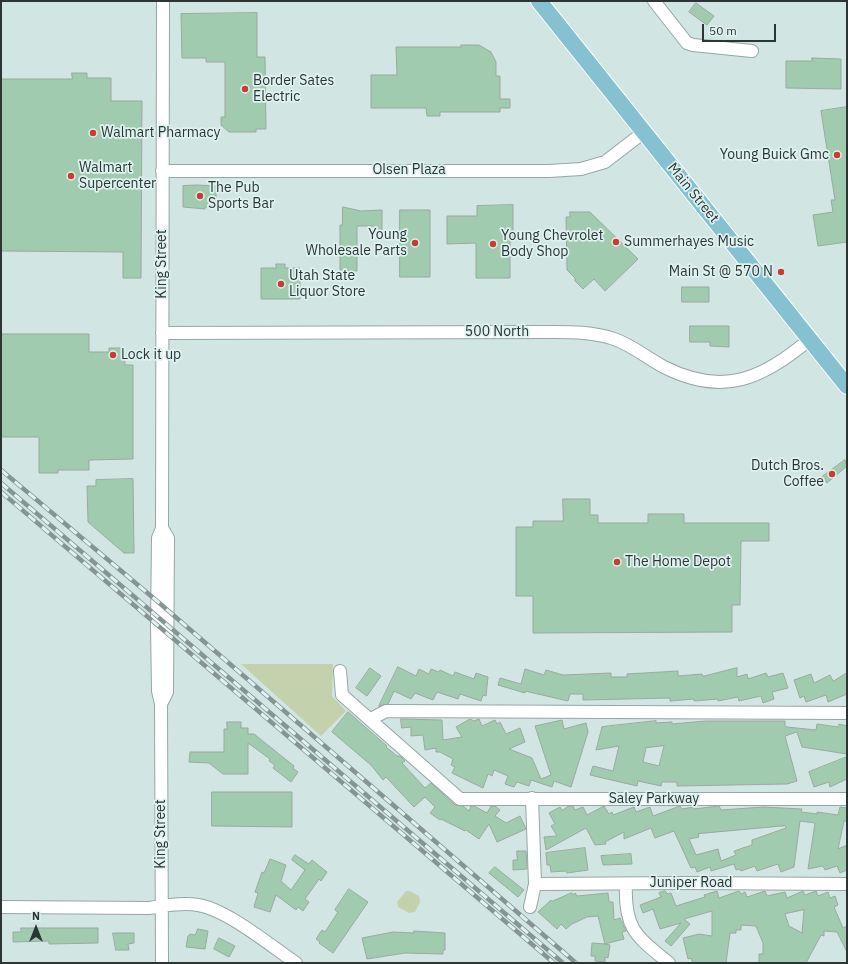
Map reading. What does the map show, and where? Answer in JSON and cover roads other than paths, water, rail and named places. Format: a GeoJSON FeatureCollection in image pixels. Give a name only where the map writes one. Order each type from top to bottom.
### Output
{"type":"FeatureCollection","features":[{"type":"Feature","properties":{"kind":"main road","name":"Main Street"},"geometry":{"type":"LineString","coordinates":[[539,1],[847,386]]}},
{"type":"Feature","properties":{"kind":"street","name":"King Street"},"geometry":{"type":"LineString","coordinates":[[162,963],[161,704],[158,691],[157,625],[158,538],[162,528],[163,1]]}},
{"type":"Feature","properties":{"kind":"street"},"geometry":{"type":"LineString","coordinates":[[654,1],[687,42],[693,45],[752,51]]}},
{"type":"Feature","properties":{"kind":"street","name":"Olsen Plaza"},"geometry":{"type":"LineString","coordinates":[[162,171],[549,171],[581,169],[605,162],[644,132]]}},
{"type":"Feature","properties":{"kind":"street","name":"500 North"},"geometry":{"type":"LineString","coordinates":[[162,333],[586,333],[604,336],[620,341],[677,373],[698,380],[715,382],[739,380],[757,375],[787,359],[810,339]]}},
{"type":"Feature","properties":{"kind":"street"},"geometry":{"type":"LineString","coordinates":[[340,671],[342,695],[371,719],[386,711],[847,713]]}},
{"type":"Feature","properties":{"kind":"street","name":"Saley Parkway"},"geometry":{"type":"LineString","coordinates":[[371,719],[460,798],[847,799]]}},
{"type":"Feature","properties":{"kind":"street"},"geometry":{"type":"LineString","coordinates":[[530,907],[534,884],[532,798]]}},
{"type":"Feature","properties":{"kind":"street","name":"Juniper Road"},"geometry":{"type":"LineString","coordinates":[[534,884],[847,884]]}},
{"type":"Feature","properties":{"kind":"street"},"geometry":{"type":"LineString","coordinates":[[626,884],[625,907],[631,927],[638,938],[669,963]]}},
{"type":"Feature","properties":{"kind":"street"},"geometry":{"type":"LineString","coordinates":[[1,907],[149,908],[197,904],[215,909],[229,917],[296,963]]}},
{"type":"Feature","properties":{"kind":"railway"},"geometry":{"type":"LineString","coordinates":[[1,470],[157,601],[576,963]]}},
{"type":"Feature","properties":{"kind":"railway"},"geometry":{"type":"LineString","coordinates":[[1,483],[563,963]]}},
{"type":"Feature","properties":{"kind":"railway"},"geometry":{"type":"LineString","coordinates":[[1,492],[554,963]]}},
{"type":"Feature","properties":{"kind":"place","name":"Border Sates Electric"},"geometry":{"type":"Point","coordinates":[245,89]}},
{"type":"Feature","properties":{"kind":"place","name":"Walmart Pharmacy"},"geometry":{"type":"Point","coordinates":[93,133]}},
{"type":"Feature","properties":{"kind":"place","name":"Young Buick Gmc"},"geometry":{"type":"Point","coordinates":[837,155]}},
{"type":"Feature","properties":{"kind":"place","name":"Walmart Supercenter"},"geometry":{"type":"Point","coordinates":[71,176]}},
{"type":"Feature","properties":{"kind":"place","name":"The Pub Sports Bar"},"geometry":{"type":"Point","coordinates":[200,196]}},
{"type":"Feature","properties":{"kind":"place","name":"Summerhayes Music"},"geometry":{"type":"Point","coordinates":[616,242]}},
{"type":"Feature","properties":{"kind":"place","name":"Young Wholesale Parts"},"geometry":{"type":"Point","coordinates":[415,243]}},
{"type":"Feature","properties":{"kind":"place","name":"Young Chevrolet Body Shop"},"geometry":{"type":"Point","coordinates":[493,244]}},
{"type":"Feature","properties":{"kind":"place","name":"Main St @ 570 N"},"geometry":{"type":"Point","coordinates":[781,272]}},
{"type":"Feature","properties":{"kind":"place","name":"Utah State Liquor Store"},"geometry":{"type":"Point","coordinates":[281,284]}},
{"type":"Feature","properties":{"kind":"place","name":"Lock it up"},"geometry":{"type":"Point","coordinates":[113,355]}},
{"type":"Feature","properties":{"kind":"place","name":"Dutch Bros. Coffee"},"geometry":{"type":"Point","coordinates":[832,474]}},
{"type":"Feature","properties":{"kind":"place","name":"The Home Depot"},"geometry":{"type":"Point","coordinates":[617,562]}}]}
